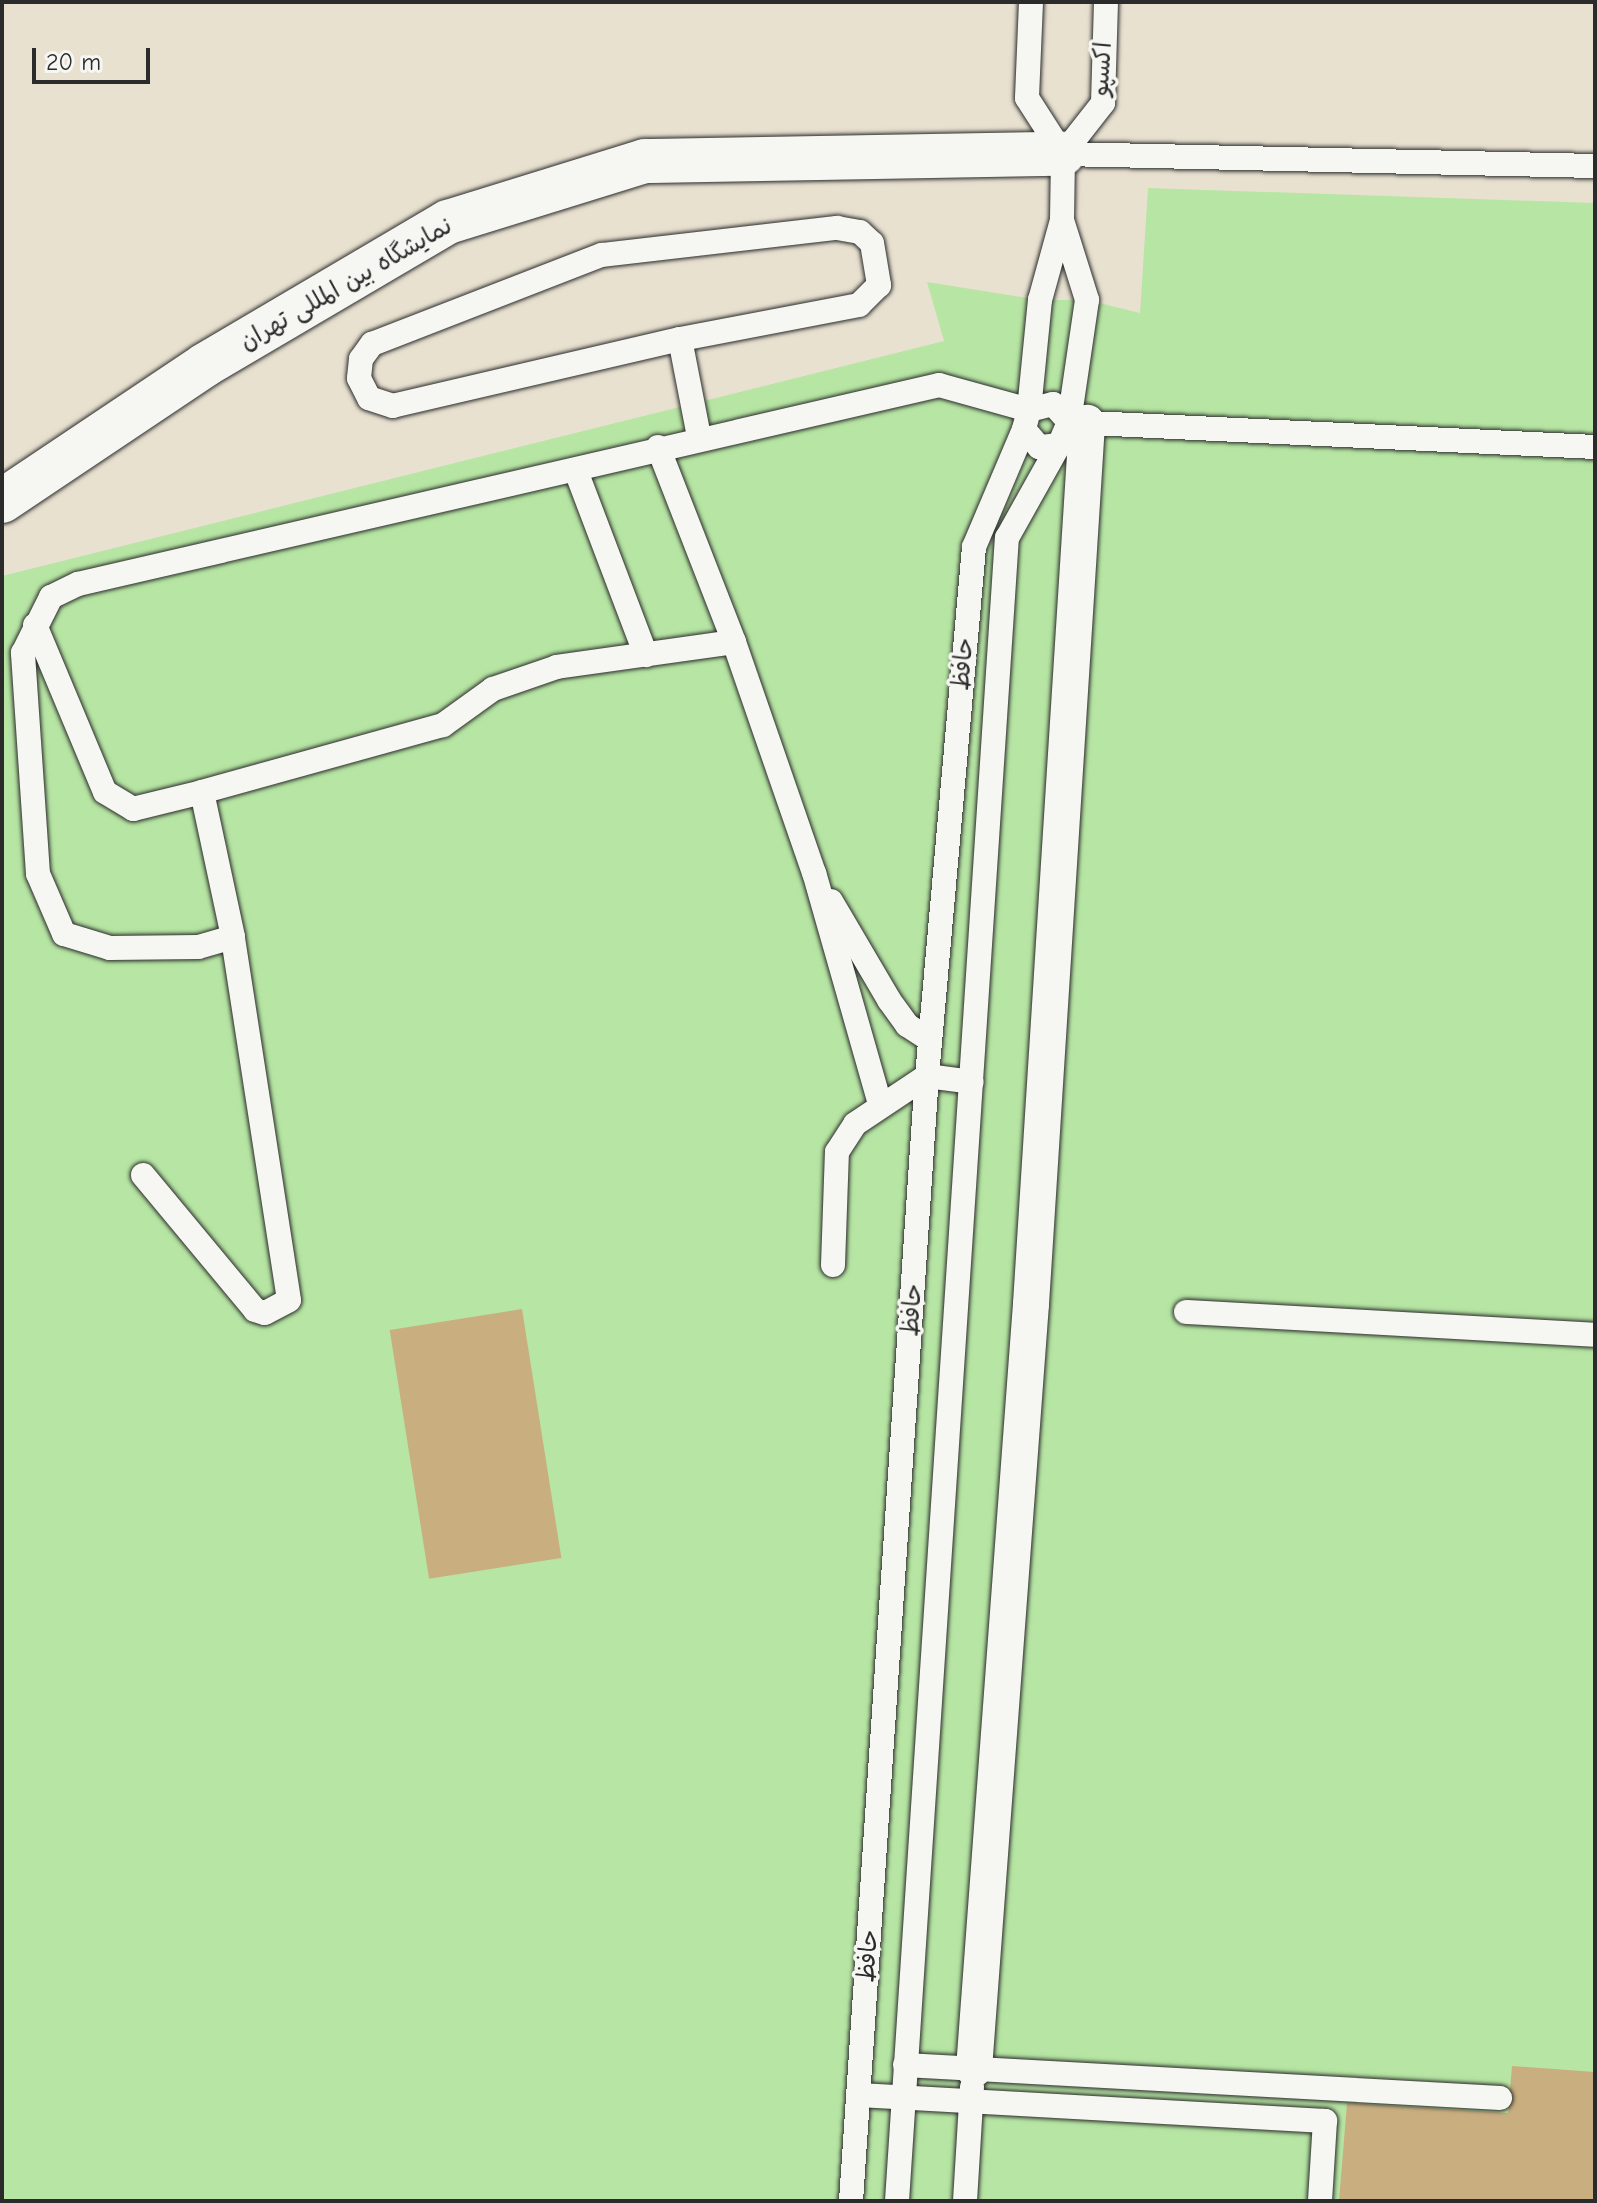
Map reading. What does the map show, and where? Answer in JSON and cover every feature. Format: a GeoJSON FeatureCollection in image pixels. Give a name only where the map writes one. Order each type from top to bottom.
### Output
{"type":"FeatureCollection","features":[{"type":"Feature","properties":{"kind":"street","name":"نمایشگاه بین المللی تهران"},"geometry":{"type":"LineString","coordinates":[[2,501],[205,365],[448,222],[645,161],[1063,154]]}},
{"type":"Feature","properties":{"kind":"street"},"geometry":{"type":"LineString","coordinates":[[972,2085],[1032,1288],[1078,422]]}},
{"type":"Feature","properties":{"kind":"lane"},"geometry":{"type":"LineString","coordinates":[[1031,2],[1027,98],[1063,154],[1062,220]]}},
{"type":"Feature","properties":{"kind":"lane","name":"اکسپو"},"geometry":{"type":"LineString","coordinates":[[1063,154],[1103,103],[1106,2]]}},
{"type":"Feature","properties":{"kind":"lane"},"geometry":{"type":"LineString","coordinates":[[1063,154],[1595,166]]}},
{"type":"Feature","properties":{"kind":"lane","name":"حافظ"},"geometry":{"type":"LineString","coordinates":[[851,2201],[927,1076],[974,547],[1026,420],[1040,300],[1062,220]]}},
{"type":"Feature","properties":{"kind":"lane","name":"حافظ"},"geometry":{"type":"LineString","coordinates":[[897,2201],[1007,538],[1059,445],[1078,422],[1087,300],[1062,220]]}},
{"type":"Feature","properties":{"kind":"lane"},"geometry":{"type":"LineString","coordinates":[[837,228],[860,232],[872,243],[879,285],[859,305],[680,339],[393,406],[369,398],[359,378],[361,359],[372,344],[602,255],[837,228]]}},
{"type":"Feature","properties":{"kind":"lane"},"geometry":{"type":"LineString","coordinates":[[680,339],[699,437]]}},
{"type":"Feature","properties":{"kind":"lane"},"geometry":{"type":"LineString","coordinates":[[233,937],[198,947],[110,948],[64,934],[37,860],[23,653],[51,597],[78,584],[576,471],[699,437],[939,385],[1026,420],[1039,447],[1059,445]]}},
{"type":"Feature","properties":{"kind":"lane"},"geometry":{"type":"LineString","coordinates":[[1026,420],[1053,404],[1078,422],[1595,447]]}},
{"type":"Feature","properties":{"kind":"lane"},"geometry":{"type":"LineString","coordinates":[[658,447],[734,642],[814,873],[880,1104]]}},
{"type":"Feature","properties":{"kind":"lane"},"geometry":{"type":"LineString","coordinates":[[576,471],[646,655]]}},
{"type":"Feature","properties":{"kind":"lane"},"geometry":{"type":"LineString","coordinates":[[35,625],[105,792],[133,809],[443,725],[493,689],[557,667],[734,642]]}},
{"type":"Feature","properties":{"kind":"lane"},"geometry":{"type":"LineString","coordinates":[[143,1175],[255,1310],[265,1313],[289,1300],[233,937],[202,792]]}},
{"type":"Feature","properties":{"kind":"lane"},"geometry":{"type":"LineString","coordinates":[[814,873],[889,1000],[907,1025],[930,1040]]}},
{"type":"Feature","properties":{"kind":"lane"},"geometry":{"type":"LineString","coordinates":[[833,1265],[837,1152],[855,1124],[880,1104],[927,1076],[972,1082]]}},
{"type":"Feature","properties":{"kind":"lane"},"geometry":{"type":"LineString","coordinates":[[1186,1312],[1595,1335]]}},
{"type":"Feature","properties":{"kind":"lane"},"geometry":{"type":"LineString","coordinates":[[905,2065],[972,2085],[1325,2121],[1320,2201]]}},
{"type":"Feature","properties":{"kind":"lane"},"geometry":{"type":"LineString","coordinates":[[965,2201],[972,2085]]}},
{"type":"Feature","properties":{"kind":"lane"},"geometry":{"type":"LineString","coordinates":[[859,2095],[904,2098],[972,2085],[1500,2098]]}},
{"type":"Feature","properties":{"kind":"green space"},"geometry":{"type":"Polygon","coordinates":[[[1148,188],[1595,203],[1595,2201],[2,2201],[2,576],[944,341],[927,282],[1040,300],[1087,300],[1140,313],[1148,188]]]}},
{"type":"Feature","properties":{"kind":"building"},"geometry":{"type":"Polygon","coordinates":[[[522,1309],[561,1558],[429,1579],[390,1330],[522,1309]]]}},
{"type":"Feature","properties":{"kind":"building"},"geometry":{"type":"Polygon","coordinates":[[[1512,2066],[1595,2072],[1595,2201],[1339,2201],[1347,2103],[1508,2113],[1512,2066]]]}}]}
